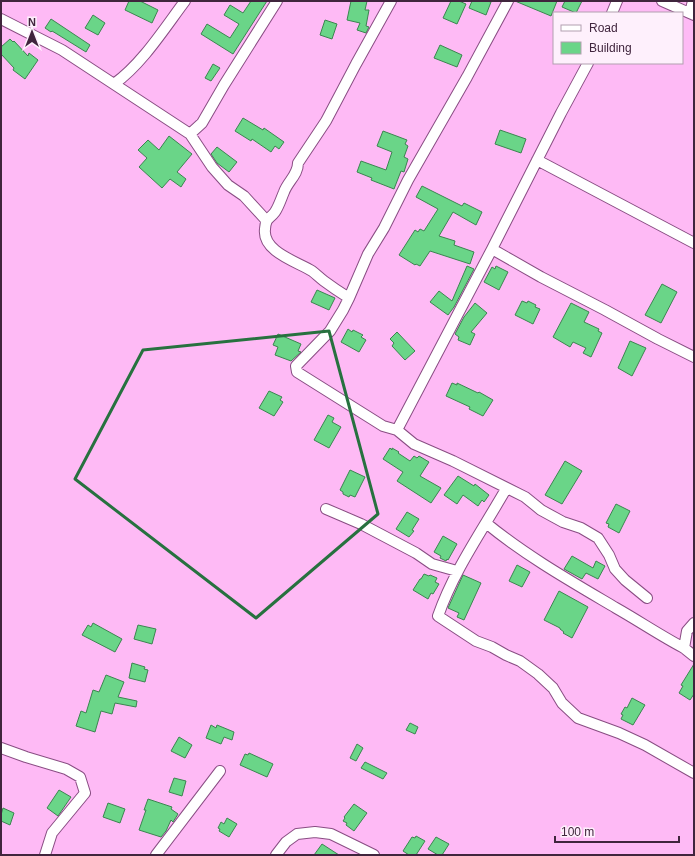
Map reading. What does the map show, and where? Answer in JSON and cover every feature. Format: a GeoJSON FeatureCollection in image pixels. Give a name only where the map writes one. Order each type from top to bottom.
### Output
{"type":"FeatureCollection","features":[{"type":"Feature","properties":{"kind":"street"},"geometry":{"type":"LineString","coordinates":[[114,84],[125,76],[148,50],[185,1]]}},
{"type":"Feature","properties":{"kind":"street"},"geometry":{"type":"LineString","coordinates":[[190,134],[202,123],[277,1]]}},
{"type":"Feature","properties":{"kind":"street"},"geometry":{"type":"LineString","coordinates":[[349,298],[322,280],[314,272],[297,262],[291,262],[272,248],[265,238],[264,232],[266,220],[275,212],[284,190],[298,170],[298,163],[326,121],[391,1]]}},
{"type":"Feature","properties":{"kind":"street"},"geometry":{"type":"LineString","coordinates":[[508,1],[468,77],[408,180],[384,228],[368,254],[349,298],[330,331],[296,366],[297,372],[383,426],[397,430],[414,444],[453,461],[524,497],[563,522],[581,528],[598,538],[609,555],[615,569],[625,580],[647,598]]}},
{"type":"Feature","properties":{"kind":"street"},"geometry":{"type":"LineString","coordinates":[[612,12],[617,1]]}},
{"type":"Feature","properties":{"kind":"street"},"geometry":{"type":"LineString","coordinates":[[662,1],[692,14],[693,1]]}},
{"type":"Feature","properties":{"kind":"street"},"geometry":{"type":"LineString","coordinates":[[1,19],[62,50],[190,134],[212,167],[228,185],[244,196],[266,220]]}},
{"type":"Feature","properties":{"kind":"street"},"geometry":{"type":"LineString","coordinates":[[397,430],[587,64]]}},
{"type":"Feature","properties":{"kind":"street"},"geometry":{"type":"LineString","coordinates":[[537,160],[694,243]]}},
{"type":"Feature","properties":{"kind":"street"},"geometry":{"type":"LineString","coordinates":[[492,250],[694,357]]}},
{"type":"Feature","properties":{"kind":"street"},"geometry":{"type":"LineString","coordinates":[[506,489],[457,571],[444,597],[438,616],[476,641],[520,661],[538,674],[552,688],[562,703],[578,718],[619,733],[645,745],[694,773]]}},
{"type":"Feature","properties":{"kind":"street"},"geometry":{"type":"LineString","coordinates":[[326,509],[361,524],[416,552],[432,564],[457,571]]}},
{"type":"Feature","properties":{"kind":"street"},"geometry":{"type":"LineString","coordinates":[[486,523],[511,543],[526,551],[586,591],[684,648],[694,656]]}},
{"type":"Feature","properties":{"kind":"street"},"geometry":{"type":"LineString","coordinates":[[684,648],[687,631],[694,623]]}},
{"type":"Feature","properties":{"kind":"street"},"geometry":{"type":"LineString","coordinates":[[1,748],[66,769],[80,777],[85,793],[52,832],[45,855]]}},
{"type":"Feature","properties":{"kind":"street"},"geometry":{"type":"LineString","coordinates":[[156,855],[220,772]]}},
{"type":"Feature","properties":{"kind":"street"},"geometry":{"type":"LineString","coordinates":[[276,855],[286,842],[297,834],[315,832],[331,834],[374,855]]}},
{"type":"Feature","properties":{"kind":"highlighted area"},"geometry":{"type":"Polygon","coordinates":[[[329,331],[378,514],[256,618],[75,479],[143,350],[329,331]]]}},
{"type":"Feature","properties":{"kind":"building"},"geometry":{"type":"Polygon","coordinates":[[[129,1],[140,1],[158,10],[152,23],[125,10],[129,1]]]}},
{"type":"Feature","properties":{"kind":"building"},"geometry":{"type":"Polygon","coordinates":[[[251,1],[267,1],[233,54],[201,34],[207,24],[230,38],[239,24],[224,15],[230,5],[243,13],[251,1]]]}},
{"type":"Feature","properties":{"kind":"building"},"geometry":{"type":"Polygon","coordinates":[[[351,1],[367,1],[365,10],[369,10],[366,26],[369,27],[366,33],[357,30],[360,23],[347,20],[351,1]]]}},
{"type":"Feature","properties":{"kind":"building"},"geometry":{"type":"Polygon","coordinates":[[[451,1],[459,1],[466,4],[457,24],[443,18],[451,1]]]}},
{"type":"Feature","properties":{"kind":"building"},"geometry":{"type":"Polygon","coordinates":[[[472,1],[491,2],[486,15],[469,8],[472,1]]]}},
{"type":"Feature","properties":{"kind":"building"},"geometry":{"type":"Polygon","coordinates":[[[515,1],[557,1],[551,16],[515,1]]]}},
{"type":"Feature","properties":{"kind":"building"},"geometry":{"type":"Polygon","coordinates":[[[565,1],[582,1],[576,12],[562,7],[565,1]]]}},
{"type":"Feature","properties":{"kind":"building"},"geometry":{"type":"Polygon","coordinates":[[[93,15],[105,23],[98,35],[85,28],[93,15]]]}},
{"type":"Feature","properties":{"kind":"building"},"geometry":{"type":"Polygon","coordinates":[[[51,19],[90,45],[86,52],[45,28],[51,19]]]}},
{"type":"Feature","properties":{"kind":"building"},"geometry":{"type":"Polygon","coordinates":[[[325,20],[337,24],[332,39],[320,35],[325,20]]]}},
{"type":"Feature","properties":{"kind":"building"},"geometry":{"type":"Polygon","coordinates":[[[10,39],[13,42],[14,41],[28,56],[29,53],[38,60],[25,79],[13,70],[14,68],[1,54],[1,47],[10,39]]]}},
{"type":"Feature","properties":{"kind":"building"},"geometry":{"type":"Polygon","coordinates":[[[440,45],[462,55],[457,67],[434,58],[440,45]]]}},
{"type":"Feature","properties":{"kind":"building"},"geometry":{"type":"Polygon","coordinates":[[[213,64],[220,68],[211,81],[205,78],[213,64]]]}},
{"type":"Feature","properties":{"kind":"building"},"geometry":{"type":"Polygon","coordinates":[[[243,118],[263,130],[264,128],[284,142],[279,149],[275,146],[271,152],[252,139],[251,141],[235,131],[243,118]]]}},
{"type":"Feature","properties":{"kind":"building"},"geometry":{"type":"Polygon","coordinates":[[[500,130],[526,139],[521,153],[495,144],[500,130]]]}},
{"type":"Feature","properties":{"kind":"building"},"geometry":{"type":"Polygon","coordinates":[[[383,131],[407,140],[405,144],[408,146],[404,157],[408,159],[404,172],[401,171],[394,189],[371,180],[372,178],[357,172],[361,161],[386,170],[392,152],[377,146],[383,131]]]}},
{"type":"Feature","properties":{"kind":"building"},"geometry":{"type":"Polygon","coordinates":[[[169,136],[192,154],[177,172],[186,179],[181,187],[170,179],[162,188],[139,167],[147,158],[138,150],[148,140],[159,150],[169,136]]]}},
{"type":"Feature","properties":{"kind":"building"},"geometry":{"type":"Polygon","coordinates":[[[217,147],[237,162],[229,172],[217,163],[211,154],[217,147]]]}},
{"type":"Feature","properties":{"kind":"building"},"geometry":{"type":"Polygon","coordinates":[[[422,186],[462,206],[464,203],[482,212],[476,225],[453,212],[439,236],[455,241],[454,245],[474,252],[470,264],[430,251],[420,266],[415,265],[399,255],[415,230],[418,232],[420,229],[424,231],[438,209],[416,197],[422,186]]]}},
{"type":"Feature","properties":{"kind":"building"},"geometry":{"type":"Polygon","coordinates":[[[467,266],[474,269],[454,307],[448,315],[430,302],[439,291],[452,301],[467,266]]]}},
{"type":"Feature","properties":{"kind":"building"},"geometry":{"type":"Polygon","coordinates":[[[496,266],[508,272],[499,290],[484,282],[492,267],[495,269],[496,266]]]}},
{"type":"Feature","properties":{"kind":"building"},"geometry":{"type":"Polygon","coordinates":[[[662,284],[677,292],[661,323],[645,315],[662,284]]]}},
{"type":"Feature","properties":{"kind":"building"},"geometry":{"type":"Polygon","coordinates":[[[317,290],[335,298],[329,310],[311,302],[317,290]]]}},
{"type":"Feature","properties":{"kind":"building"},"geometry":{"type":"Polygon","coordinates":[[[522,301],[527,303],[528,301],[540,309],[533,324],[515,315],[522,301]]]}},
{"type":"Feature","properties":{"kind":"building"},"geometry":{"type":"Polygon","coordinates":[[[475,303],[487,313],[471,332],[475,334],[470,345],[458,340],[459,337],[455,334],[464,317],[475,303]]]}},
{"type":"Feature","properties":{"kind":"building"},"geometry":{"type":"Polygon","coordinates":[[[571,303],[589,312],[584,322],[599,329],[598,331],[602,333],[591,357],[583,353],[586,348],[573,342],[570,347],[553,337],[571,303]]]}},
{"type":"Feature","properties":{"kind":"building"},"geometry":{"type":"Polygon","coordinates":[[[348,329],[352,332],[353,330],[363,335],[361,337],[366,340],[359,352],[341,342],[348,329]]]}},
{"type":"Feature","properties":{"kind":"building"},"geometry":{"type":"Polygon","coordinates":[[[397,332],[415,351],[405,360],[392,346],[394,343],[390,339],[397,332]]]}},
{"type":"Feature","properties":{"kind":"building"},"geometry":{"type":"Polygon","coordinates":[[[278,334],[301,344],[298,351],[301,352],[291,361],[275,355],[278,347],[273,345],[278,334]]]}},
{"type":"Feature","properties":{"kind":"building"},"geometry":{"type":"Polygon","coordinates":[[[630,341],[646,348],[632,376],[618,368],[630,341]]]}},
{"type":"Feature","properties":{"kind":"building"},"geometry":{"type":"Polygon","coordinates":[[[452,383],[457,385],[457,383],[478,393],[479,392],[493,400],[483,416],[469,409],[470,407],[446,396],[452,383]]]}},
{"type":"Feature","properties":{"kind":"building"},"geometry":{"type":"Polygon","coordinates":[[[269,391],[282,397],[280,400],[283,402],[274,416],[259,408],[269,391]]]}},
{"type":"Feature","properties":{"kind":"building"},"geometry":{"type":"Polygon","coordinates":[[[328,415],[334,418],[332,422],[341,427],[329,448],[314,440],[328,415]]]}},
{"type":"Feature","properties":{"kind":"building"},"geometry":{"type":"Polygon","coordinates":[[[390,448],[399,452],[398,453],[410,461],[414,456],[417,458],[419,456],[429,462],[420,476],[441,488],[431,503],[397,481],[403,472],[383,459],[390,448]]]}},
{"type":"Feature","properties":{"kind":"building"},"geometry":{"type":"Polygon","coordinates":[[[565,461],[582,471],[562,504],[545,495],[565,461]]]}},
{"type":"Feature","properties":{"kind":"building"},"geometry":{"type":"Polygon","coordinates":[[[350,470],[365,477],[355,497],[350,495],[349,497],[343,494],[340,490],[350,470]]]}},
{"type":"Feature","properties":{"kind":"building"},"geometry":{"type":"Polygon","coordinates":[[[458,476],[474,486],[475,484],[489,495],[484,502],[482,500],[478,506],[463,495],[457,504],[444,495],[458,476]]]}},
{"type":"Feature","properties":{"kind":"building"},"geometry":{"type":"Polygon","coordinates":[[[616,504],[630,511],[619,533],[608,527],[609,524],[606,523],[616,504]]]}},
{"type":"Feature","properties":{"kind":"building"},"geometry":{"type":"Polygon","coordinates":[[[407,512],[419,519],[412,530],[414,531],[409,537],[396,529],[407,512]]]}},
{"type":"Feature","properties":{"kind":"building"},"geometry":{"type":"Polygon","coordinates":[[[443,536],[457,544],[446,561],[434,552],[443,536]]]}},
{"type":"Feature","properties":{"kind":"building"},"geometry":{"type":"Polygon","coordinates":[[[572,556],[593,568],[596,561],[605,566],[598,579],[586,573],[582,579],[564,569],[572,556]]]}},
{"type":"Feature","properties":{"kind":"building"},"geometry":{"type":"Polygon","coordinates":[[[517,565],[530,572],[522,587],[509,581],[517,565]]]}},
{"type":"Feature","properties":{"kind":"building"},"geometry":{"type":"Polygon","coordinates":[[[424,574],[437,578],[435,582],[439,584],[428,599],[413,590],[424,574]]]}},
{"type":"Feature","properties":{"kind":"building"},"geometry":{"type":"Polygon","coordinates":[[[463,575],[481,583],[464,620],[457,617],[459,613],[448,608],[463,575]]]}},
{"type":"Feature","properties":{"kind":"building"},"geometry":{"type":"Polygon","coordinates":[[[559,591],[588,607],[572,638],[563,633],[564,632],[560,628],[544,620],[559,591]]]}},
{"type":"Feature","properties":{"kind":"building"},"geometry":{"type":"Polygon","coordinates":[[[93,623],[122,639],[115,652],[82,635],[88,625],[91,627],[93,623]]]}},
{"type":"Feature","properties":{"kind":"building"},"geometry":{"type":"Polygon","coordinates":[[[138,625],[156,629],[152,644],[134,639],[138,625]]]}},
{"type":"Feature","properties":{"kind":"building"},"geometry":{"type":"Polygon","coordinates":[[[132,663],[145,667],[144,669],[148,670],[145,682],[129,678],[132,663]]]}},
{"type":"Feature","properties":{"kind":"building"},"geometry":{"type":"Polygon","coordinates":[[[694,664],[694,694],[690,700],[679,693],[683,686],[681,685],[694,664]]]}},
{"type":"Feature","properties":{"kind":"building"},"geometry":{"type":"Polygon","coordinates":[[[106,675],[124,682],[118,697],[137,701],[136,707],[115,703],[112,714],[101,711],[95,732],[76,726],[81,711],[86,713],[93,690],[99,692],[106,675]]]}},
{"type":"Feature","properties":{"kind":"building"},"geometry":{"type":"Polygon","coordinates":[[[632,698],[645,705],[633,725],[621,719],[623,715],[621,714],[625,707],[627,708],[632,698]]]}},
{"type":"Feature","properties":{"kind":"building"},"geometry":{"type":"Polygon","coordinates":[[[410,723],[418,727],[415,734],[406,730],[410,723]]]}},
{"type":"Feature","properties":{"kind":"building"},"geometry":{"type":"Polygon","coordinates":[[[211,725],[216,728],[217,725],[234,732],[232,740],[224,737],[221,744],[206,738],[211,725]]]}},
{"type":"Feature","properties":{"kind":"building"},"geometry":{"type":"Polygon","coordinates":[[[179,737],[192,745],[185,758],[171,751],[179,737]]]}},
{"type":"Feature","properties":{"kind":"building"},"geometry":{"type":"Polygon","coordinates":[[[357,744],[363,748],[356,761],[350,758],[357,744]]]}},
{"type":"Feature","properties":{"kind":"building"},"geometry":{"type":"Polygon","coordinates":[[[249,753],[273,764],[267,777],[240,765],[245,754],[248,755],[249,753]]]}},
{"type":"Feature","properties":{"kind":"building"},"geometry":{"type":"Polygon","coordinates":[[[365,762],[387,773],[383,779],[361,768],[365,762]]]}},
{"type":"Feature","properties":{"kind":"building"},"geometry":{"type":"Polygon","coordinates":[[[174,778],[186,781],[182,796],[169,792],[174,778]]]}},
{"type":"Feature","properties":{"kind":"building"},"geometry":{"type":"Polygon","coordinates":[[[59,790],[71,797],[58,816],[47,808],[59,790]]]}},
{"type":"Feature","properties":{"kind":"building"},"geometry":{"type":"Polygon","coordinates":[[[148,799],[172,807],[171,809],[178,814],[173,822],[171,820],[166,831],[161,837],[139,830],[148,799]]]}},
{"type":"Feature","properties":{"kind":"building"},"geometry":{"type":"Polygon","coordinates":[[[108,803],[125,809],[120,823],[103,817],[108,803]]]}},
{"type":"Feature","properties":{"kind":"building"},"geometry":{"type":"Polygon","coordinates":[[[354,804],[367,813],[354,831],[346,825],[347,823],[343,821],[345,818],[344,817],[354,804]]]}},
{"type":"Feature","properties":{"kind":"building"},"geometry":{"type":"Polygon","coordinates":[[[3,808],[14,813],[10,825],[1,821],[3,808]]]}},
{"type":"Feature","properties":{"kind":"building"},"geometry":{"type":"Polygon","coordinates":[[[227,818],[237,824],[229,837],[219,831],[220,829],[218,828],[221,822],[224,824],[227,818]]]}},
{"type":"Feature","properties":{"kind":"building"},"geometry":{"type":"Polygon","coordinates":[[[416,836],[425,841],[416,855],[409,855],[403,851],[412,837],[415,838],[416,836]]]}},
{"type":"Feature","properties":{"kind":"building"},"geometry":{"type":"Polygon","coordinates":[[[436,837],[449,844],[442,855],[438,855],[428,849],[436,837]]]}},
{"type":"Feature","properties":{"kind":"building"},"geometry":{"type":"Polygon","coordinates":[[[322,844],[339,855],[314,855],[322,844]]]}}]}
